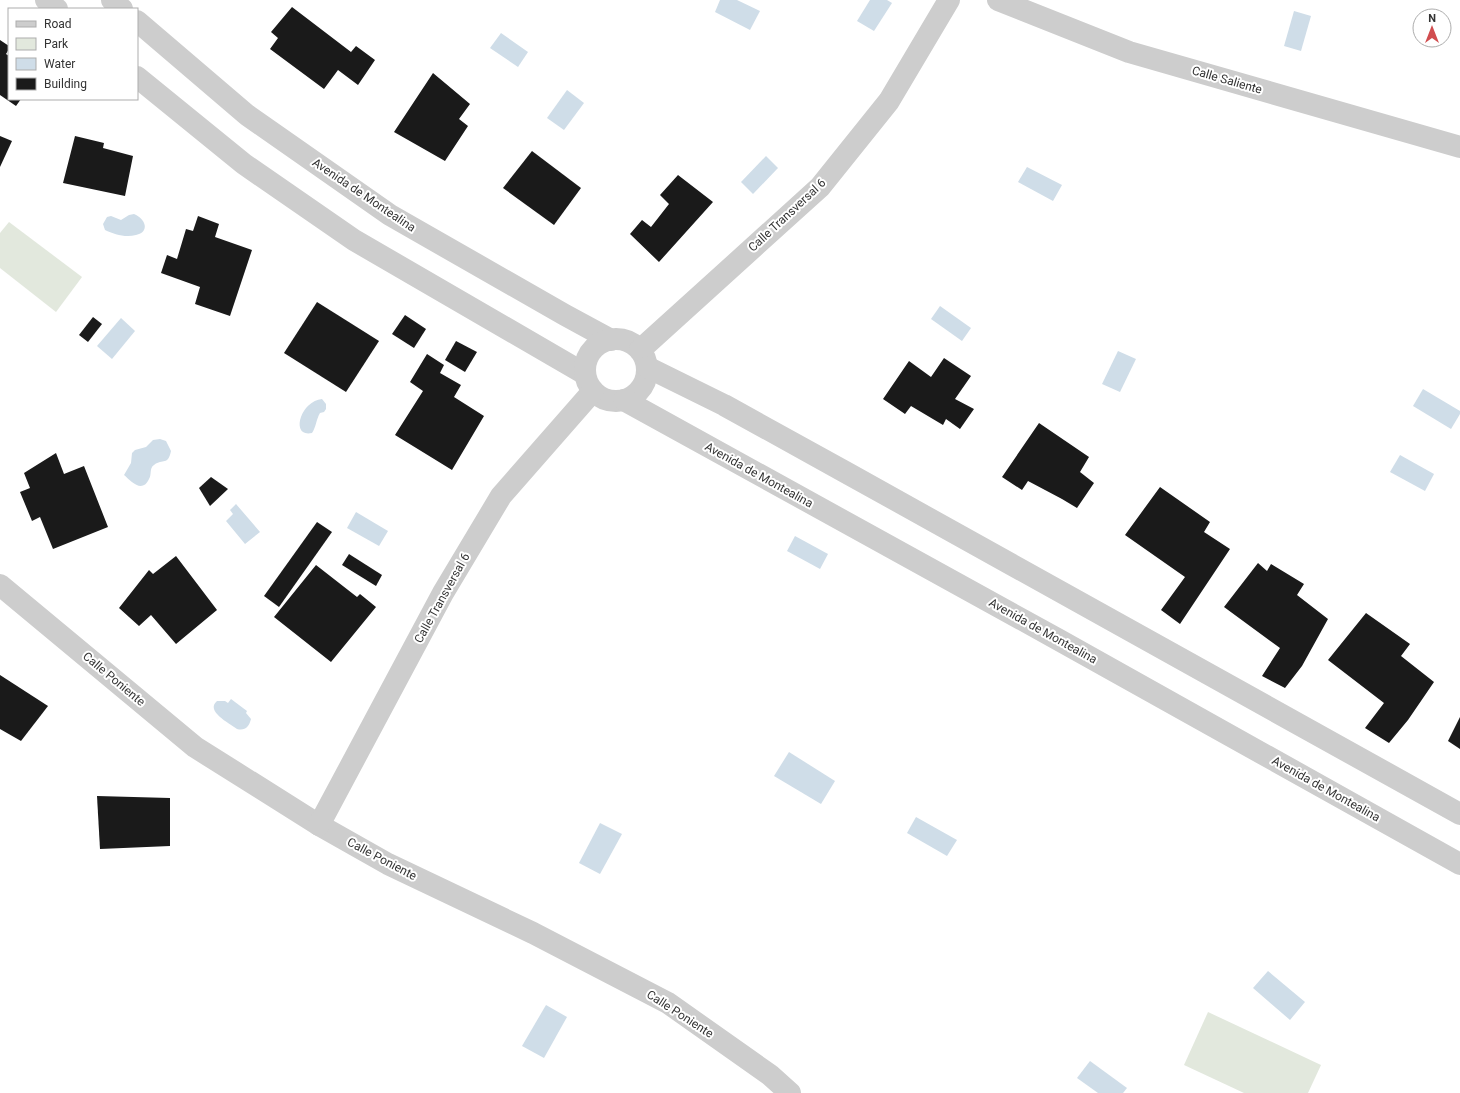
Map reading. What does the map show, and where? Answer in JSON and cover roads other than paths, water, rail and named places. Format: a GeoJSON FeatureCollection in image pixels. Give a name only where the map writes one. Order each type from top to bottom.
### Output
{"type":"FeatureCollection","features":[{"type":"Feature","properties":{"kind":"street"},"geometry":{"type":"LineString","coordinates":[[46,0],[56,8]]}},
{"type":"Feature","properties":{"kind":"street"},"geometry":{"type":"LineString","coordinates":[[112,0],[121,8]]}},
{"type":"Feature","properties":{"kind":"street","name":"Calle Transversal 6"},"geometry":{"type":"LineString","coordinates":[[643,358],[820,187],[889,101],[949,0]]}},
{"type":"Feature","properties":{"kind":"street","name":"Calle Saliente"},"geometry":{"type":"LineString","coordinates":[[998,0],[1129,52],[1460,147]]}},
{"type":"Feature","properties":{"kind":"street","name":"Avenida de Montealina"},"geometry":{"type":"LineString","coordinates":[[138,22],[247,115],[390,215],[611,340]]}},
{"type":"Feature","properties":{"kind":"street"},"geometry":{"type":"LineString","coordinates":[[138,77],[244,164],[354,240],[589,383],[602,398],[613,401],[624,400],[634,396],[642,388],[646,378],[643,358]]}},
{"type":"Feature","properties":{"kind":"street"},"geometry":{"type":"LineString","coordinates":[[589,383],[586,362],[591,351],[600,344],[611,340],[622,340],[632,343],[643,358],[724,405],[1460,814]]}},
{"type":"Feature","properties":{"kind":"street","name":"Calle Transversal 6"},"geometry":{"type":"LineString","coordinates":[[319,825],[443,593],[501,496],[589,383]]}},
{"type":"Feature","properties":{"kind":"street","name":"Avenida de Montealina"},"geometry":{"type":"LineString","coordinates":[[624,400],[1059,640],[1460,864]]}},
{"type":"Feature","properties":{"kind":"street","name":"Calle Poniente"},"geometry":{"type":"LineString","coordinates":[[0,585],[196,746],[319,825],[388,864],[533,933],[668,1003],[770,1075],[790,1093]]}},
{"type":"Feature","properties":{"kind":"water"},"geometry":{"type":"Polygon","coordinates":[[[720,0],[737,0],[760,11],[750,30],[715,12],[720,0]]]}},
{"type":"Feature","properties":{"kind":"water"},"geometry":{"type":"Polygon","coordinates":[[[870,0],[887,0],[892,3],[874,31],[857,21],[870,0]]]}},
{"type":"Feature","properties":{"kind":"water"},"geometry":{"type":"Polygon","coordinates":[[[1294,11],[1311,16],[1301,51],[1284,46],[1294,11]]]}},
{"type":"Feature","properties":{"kind":"water"},"geometry":{"type":"Polygon","coordinates":[[[501,33],[528,52],[518,67],[490,48],[501,33]]]}},
{"type":"Feature","properties":{"kind":"water"},"geometry":{"type":"Polygon","coordinates":[[[567,90],[584,103],[564,130],[547,118],[567,90]]]}},
{"type":"Feature","properties":{"kind":"water"},"geometry":{"type":"Polygon","coordinates":[[[766,156],[778,168],[753,194],[741,182],[766,156]]]}},
{"type":"Feature","properties":{"kind":"water"},"geometry":{"type":"Polygon","coordinates":[[[1027,167],[1062,185],[1053,201],[1018,182],[1027,167]]]}},
{"type":"Feature","properties":{"kind":"water"},"geometry":{"type":"Polygon","coordinates":[[[134,214],[144,222],[145,225],[145,228],[140,233],[132,236],[124,236],[105,230],[103,224],[107,217],[111,216],[121,220],[134,214]]]}},
{"type":"Feature","properties":{"kind":"water"},"geometry":{"type":"Polygon","coordinates":[[[940,306],[971,328],[962,341],[931,319],[940,306]]]}},
{"type":"Feature","properties":{"kind":"water"},"geometry":{"type":"Polygon","coordinates":[[[121,318],[135,331],[112,359],[97,346],[121,318]]]}},
{"type":"Feature","properties":{"kind":"water"},"geometry":{"type":"Polygon","coordinates":[[[1118,351],[1136,359],[1120,392],[1102,384],[1118,351]]]}},
{"type":"Feature","properties":{"kind":"water"},"geometry":{"type":"Polygon","coordinates":[[[1423,389],[1460,411],[1460,414],[1451,429],[1413,406],[1423,389]]]}},
{"type":"Feature","properties":{"kind":"water"},"geometry":{"type":"Polygon","coordinates":[[[322,399],[326,404],[326,409],[324,412],[320,413],[312,433],[305,433],[301,430],[300,425],[300,419],[303,412],[314,401],[322,399]]]}},
{"type":"Feature","properties":{"kind":"water"},"geometry":{"type":"Polygon","coordinates":[[[160,439],[166,441],[171,451],[170,456],[167,460],[152,466],[150,477],[143,486],[136,485],[124,475],[131,463],[132,453],[135,450],[146,447],[153,440],[160,439]]]}},
{"type":"Feature","properties":{"kind":"water"},"geometry":{"type":"Polygon","coordinates":[[[1400,455],[1434,474],[1425,491],[1390,472],[1400,455]]]}},
{"type":"Feature","properties":{"kind":"water"},"geometry":{"type":"Polygon","coordinates":[[[236,504],[260,532],[245,544],[226,521],[233,514],[230,510],[236,504]]]}},
{"type":"Feature","properties":{"kind":"water"},"geometry":{"type":"Polygon","coordinates":[[[356,512],[388,531],[379,546],[347,528],[356,512]]]}},
{"type":"Feature","properties":{"kind":"water"},"geometry":{"type":"Polygon","coordinates":[[[795,536],[828,554],[820,569],[787,551],[795,536]]]}},
{"type":"Feature","properties":{"kind":"water"},"geometry":{"type":"Polygon","coordinates":[[[231,699],[247,711],[246,713],[251,719],[248,726],[244,729],[237,729],[224,720],[216,713],[214,709],[214,705],[217,701],[225,701],[228,703],[231,699]]]}},
{"type":"Feature","properties":{"kind":"water"},"geometry":{"type":"Polygon","coordinates":[[[789,752],[835,781],[821,804],[774,776],[789,752]]]}},
{"type":"Feature","properties":{"kind":"water"},"geometry":{"type":"Polygon","coordinates":[[[916,817],[957,840],[947,856],[907,833],[916,817]]]}},
{"type":"Feature","properties":{"kind":"water"},"geometry":{"type":"Polygon","coordinates":[[[600,823],[622,834],[600,874],[579,863],[600,823]]]}},
{"type":"Feature","properties":{"kind":"water"},"geometry":{"type":"Polygon","coordinates":[[[1268,971],[1305,1002],[1290,1020],[1253,988],[1268,971]]]}},
{"type":"Feature","properties":{"kind":"water"},"geometry":{"type":"Polygon","coordinates":[[[546,1005],[567,1017],[544,1058],[522,1046],[546,1005]]]}},
{"type":"Feature","properties":{"kind":"water"},"geometry":{"type":"Polygon","coordinates":[[[1090,1061],[1127,1088],[1123,1093],[1098,1093],[1077,1078],[1090,1061]]]}}]}
